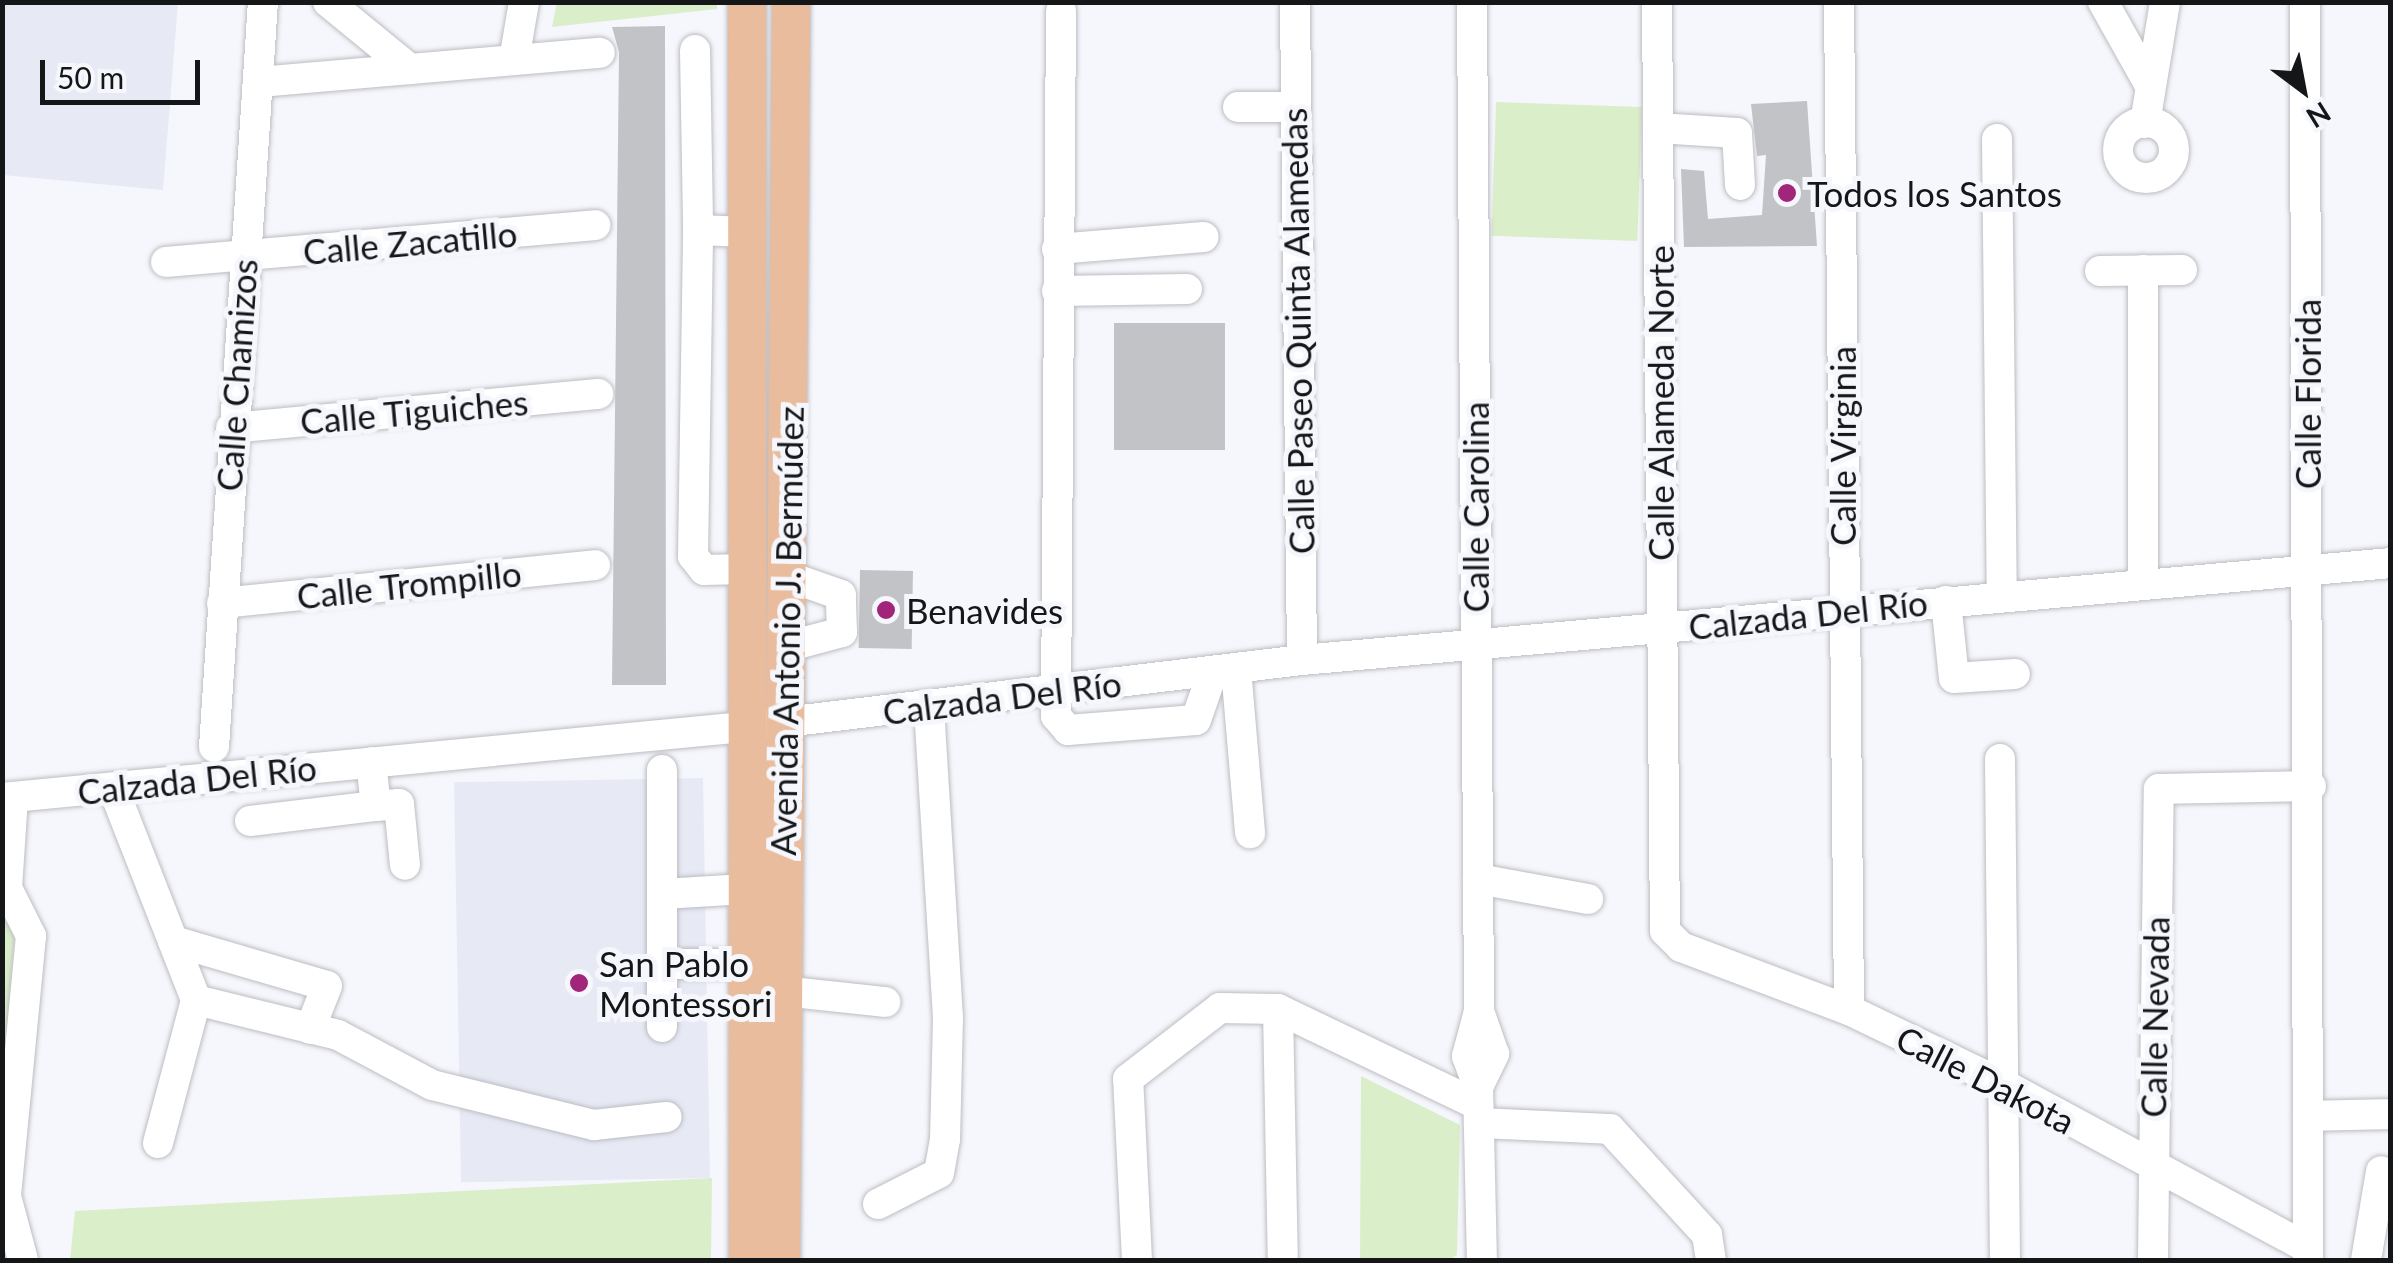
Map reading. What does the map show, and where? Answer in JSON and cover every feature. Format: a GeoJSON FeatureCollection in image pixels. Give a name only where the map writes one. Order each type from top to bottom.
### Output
{"type":"FeatureCollection","features":[{"type":"Feature","properties":{"kind":"main road","name":"Avenida Antonio J. Bermúdez"},"geometry":{"type":"LineString","coordinates":[[747,2],[744,727],[748,1260]]}},
{"type":"Feature","properties":{"kind":"main road","name":"Avenida Antonio J. Bermúdez"},"geometry":{"type":"LineString","coordinates":[[781,1260],[791,2]]}},
{"type":"Feature","properties":{"kind":"street","name":"Calle Chamizos"},"geometry":{"type":"LineString","coordinates":[[214,748],[231,428],[263,2]]}},
{"type":"Feature","properties":{"kind":"street"},"geometry":{"type":"LineString","coordinates":[[328,2],[410,69]]}},
{"type":"Feature","properties":{"kind":"street"},"geometry":{"type":"LineString","coordinates":[[514,60],[524,2]]}},
{"type":"Feature","properties":{"kind":"street","name":"Calle Paseo Quinta Alamedas"},"geometry":{"type":"LineString","coordinates":[[1295,2],[1302,660]]}},
{"type":"Feature","properties":{"kind":"street","name":"Calle Carolina"},"geometry":{"type":"LineString","coordinates":[[1472,2],[1479,1011],[1494,1042],[1478,1105],[1482,1260]]}},
{"type":"Feature","properties":{"kind":"street","name":"Calle Alameda Norte"},"geometry":{"type":"LineString","coordinates":[[1657,2],[1662,924]]}},
{"type":"Feature","properties":{"kind":"street","name":"Calle Virginia"},"geometry":{"type":"LineString","coordinates":[[1839,2],[1850,1010]]}},
{"type":"Feature","properties":{"kind":"street"},"geometry":{"type":"LineString","coordinates":[[2103,2],[2148,84]]}},
{"type":"Feature","properties":{"kind":"street"},"geometry":{"type":"LineString","coordinates":[[2145,122],[2148,84],[2165,2]]}},
{"type":"Feature","properties":{"kind":"street","name":"Calle Florida"},"geometry":{"type":"LineString","coordinates":[[2305,2],[2311,786],[2308,1254]]}},
{"type":"Feature","properties":{"kind":"street"},"geometry":{"type":"LineString","coordinates":[[1061,11],[1056,691],[1064,729],[1196,720],[1224,670]]}},
{"type":"Feature","properties":{"kind":"street"},"geometry":{"type":"LineString","coordinates":[[695,50],[698,230],[693,556],[704,570],[745,569]]}},
{"type":"Feature","properties":{"kind":"street"},"geometry":{"type":"LineString","coordinates":[[259,82],[600,52]]}},
{"type":"Feature","properties":{"kind":"street"},"geometry":{"type":"LineString","coordinates":[[1238,108],[1294,107]]}},
{"type":"Feature","properties":{"kind":"street"},"geometry":{"type":"LineString","coordinates":[[1658,128],[1737,134],[1740,186]]}},
{"type":"Feature","properties":{"kind":"street"},"geometry":{"type":"LineString","coordinates":[[1996,139],[2002,596]]}},
{"type":"Feature","properties":{"kind":"street","name":"Calle Zacatillo"},"geometry":{"type":"LineString","coordinates":[[166,262],[595,225]]}},
{"type":"Feature","properties":{"kind":"street"},"geometry":{"type":"LineString","coordinates":[[698,230],[747,232]]}},
{"type":"Feature","properties":{"kind":"street"},"geometry":{"type":"LineString","coordinates":[[1058,249],[1204,238]]}},
{"type":"Feature","properties":{"kind":"street"},"geometry":{"type":"LineString","coordinates":[[2143,270],[2143,580]]}},
{"type":"Feature","properties":{"kind":"street"},"geometry":{"type":"LineString","coordinates":[[2100,272],[2182,270]]}},
{"type":"Feature","properties":{"kind":"street"},"geometry":{"type":"LineString","coordinates":[[1057,291],[1187,288]]}},
{"type":"Feature","properties":{"kind":"street","name":"Calle Tiguiches"},"geometry":{"type":"LineString","coordinates":[[231,428],[598,394]]}},
{"type":"Feature","properties":{"kind":"street"},"geometry":{"type":"LineString","coordinates":[[697,435],[746,434]]}},
{"type":"Feature","properties":{"kind":"street","name":"Calzada Del Río"},"geometry":{"type":"LineString","coordinates":[[8,797],[744,727],[1302,660],[1476,648],[2143,580],[2390,563]]}},
{"type":"Feature","properties":{"kind":"street","name":"Calle Trompillo"},"geometry":{"type":"LineString","coordinates":[[222,603],[596,565]]}},
{"type":"Feature","properties":{"kind":"street"},"geometry":{"type":"LineString","coordinates":[[786,647],[842,632],[841,596],[787,576]]}},
{"type":"Feature","properties":{"kind":"street"},"geometry":{"type":"LineString","coordinates":[[1946,601],[1954,678],[2014,674]]}},
{"type":"Feature","properties":{"kind":"street"},"geometry":{"type":"LineString","coordinates":[[1224,670],[1250,832]]}},
{"type":"Feature","properties":{"kind":"street"},"geometry":{"type":"LineString","coordinates":[[878,1204],[939,1173],[945,1140],[948,1018],[930,706]]}},
{"type":"Feature","properties":{"kind":"street"},"geometry":{"type":"LineString","coordinates":[[2000,760],[2005,1260]]}},
{"type":"Feature","properties":{"kind":"street"},"geometry":{"type":"LineString","coordinates":[[372,762],[376,806]]}},
{"type":"Feature","properties":{"kind":"street"},"geometry":{"type":"LineString","coordinates":[[662,770],[662,1027]]}},
{"type":"Feature","properties":{"kind":"street","name":"Calle Nevada"},"geometry":{"type":"LineString","coordinates":[[2153,1260],[2157,801],[2171,782],[2311,786]]}},
{"type":"Feature","properties":{"kind":"street"},"geometry":{"type":"LineString","coordinates":[[113,788],[196,1000],[158,1143]]}},
{"type":"Feature","properties":{"kind":"street"},"geometry":{"type":"LineString","coordinates":[[8,797],[5,888],[31,936],[6,1196],[23,1260]]}},
{"type":"Feature","properties":{"kind":"street"},"geometry":{"type":"LineString","coordinates":[[250,821],[399,804],[405,865]]}},
{"type":"Feature","properties":{"kind":"street"},"geometry":{"type":"LineString","coordinates":[[1478,879],[1588,899]]}},
{"type":"Feature","properties":{"kind":"street"},"geometry":{"type":"LineString","coordinates":[[662,894],[745,889]]}},
{"type":"Feature","properties":{"kind":"street","name":"Calle Dakota"},"geometry":{"type":"LineString","coordinates":[[1662,924],[1680,947],[1850,1010],[2003,1084],[2308,1254]]}},
{"type":"Feature","properties":{"kind":"street"},"geometry":{"type":"LineString","coordinates":[[173,941],[327,986],[310,1028]]}},
{"type":"Feature","properties":{"kind":"street"},"geometry":{"type":"LineString","coordinates":[[664,964],[746,964]]}},
{"type":"Feature","properties":{"kind":"street"},"geometry":{"type":"LineString","coordinates":[[782,991],[885,1002]]}},
{"type":"Feature","properties":{"kind":"street"},"geometry":{"type":"LineString","coordinates":[[196,1000],[310,1028],[432,1085],[594,1125],[667,1117]]}},
{"type":"Feature","properties":{"kind":"street"},"geometry":{"type":"LineString","coordinates":[[1137,1260],[1131,1074],[1220,1008],[1278,1009],[1478,1105],[1610,1129],[1707,1235],[1711,1260]]}},
{"type":"Feature","properties":{"kind":"street"},"geometry":{"type":"LineString","coordinates":[[1278,1009],[1283,1260]]}},
{"type":"Feature","properties":{"kind":"street"},"geometry":{"type":"LineString","coordinates":[[2308,1116],[2385,1114],[2386,1171],[2366,1260]]}},
{"type":"Feature","properties":{"kind":"shaded area"},"geometry":{"type":"Polygon","coordinates":[[[2,3],[178,3],[163,190],[3,175],[2,3]]]}},
{"type":"Feature","properties":{"kind":"shaded area","name":"San Pablo Montessori"},"geometry":{"type":"Polygon","coordinates":[[[703,778],[710,1178],[461,1182],[454,782],[703,778]]]}},
{"type":"Feature","properties":{"kind":"green space"},"geometry":{"type":"Polygon","coordinates":[[[557,2],[717,2],[717,9],[552,27],[557,2]]]}},
{"type":"Feature","properties":{"kind":"green space"},"geometry":{"type":"Polygon","coordinates":[[[1496,102],[1642,107],[1637,241],[1491,236],[1496,102]]]}},
{"type":"Feature","properties":{"kind":"green space"},"geometry":{"type":"Polygon","coordinates":[[[3,919],[15,931],[3,1082],[3,919]]]}},
{"type":"Feature","properties":{"kind":"green space"},"geometry":{"type":"Polygon","coordinates":[[[1361,1076],[1460,1125],[1457,1255],[1449,1260],[1360,1260],[1361,1076]]]}},
{"type":"Feature","properties":{"kind":"green space"},"geometry":{"type":"Polygon","coordinates":[[[712,1178],[711,1260],[70,1260],[75,1211],[712,1178]]]}},
{"type":"Feature","properties":{"kind":"building"},"geometry":{"type":"Polygon","coordinates":[[[665,26],[666,685],[612,685],[619,52],[612,27],[665,26]]]}},
{"type":"Feature","properties":{"kind":"building","name":"Todos los Santos"},"geometry":{"type":"Polygon","coordinates":[[[1807,101],[1817,246],[1684,247],[1681,169],[1704,171],[1708,219],[1762,215],[1766,155],[1757,156],[1751,104],[1807,101]]]}},
{"type":"Feature","properties":{"kind":"building"},"geometry":{"type":"Polygon","coordinates":[[[1114,323],[1225,323],[1225,450],[1114,450],[1114,323]]]}},
{"type":"Feature","properties":{"kind":"building","name":"Benavides"},"geometry":{"type":"Polygon","coordinates":[[[860,570],[913,571],[912,649],[859,648],[860,570]]]}},
{"type":"Feature","properties":{"kind":"place","name":"Todos los Santos"},"geometry":{"type":"Point","coordinates":[1787,193]}},
{"type":"Feature","properties":{"kind":"place","name":"Benavides"},"geometry":{"type":"Point","coordinates":[886,610]}},
{"type":"Feature","properties":{"kind":"place","name":"San Pablo Montessori"},"geometry":{"type":"Point","coordinates":[579,983]}}]}
